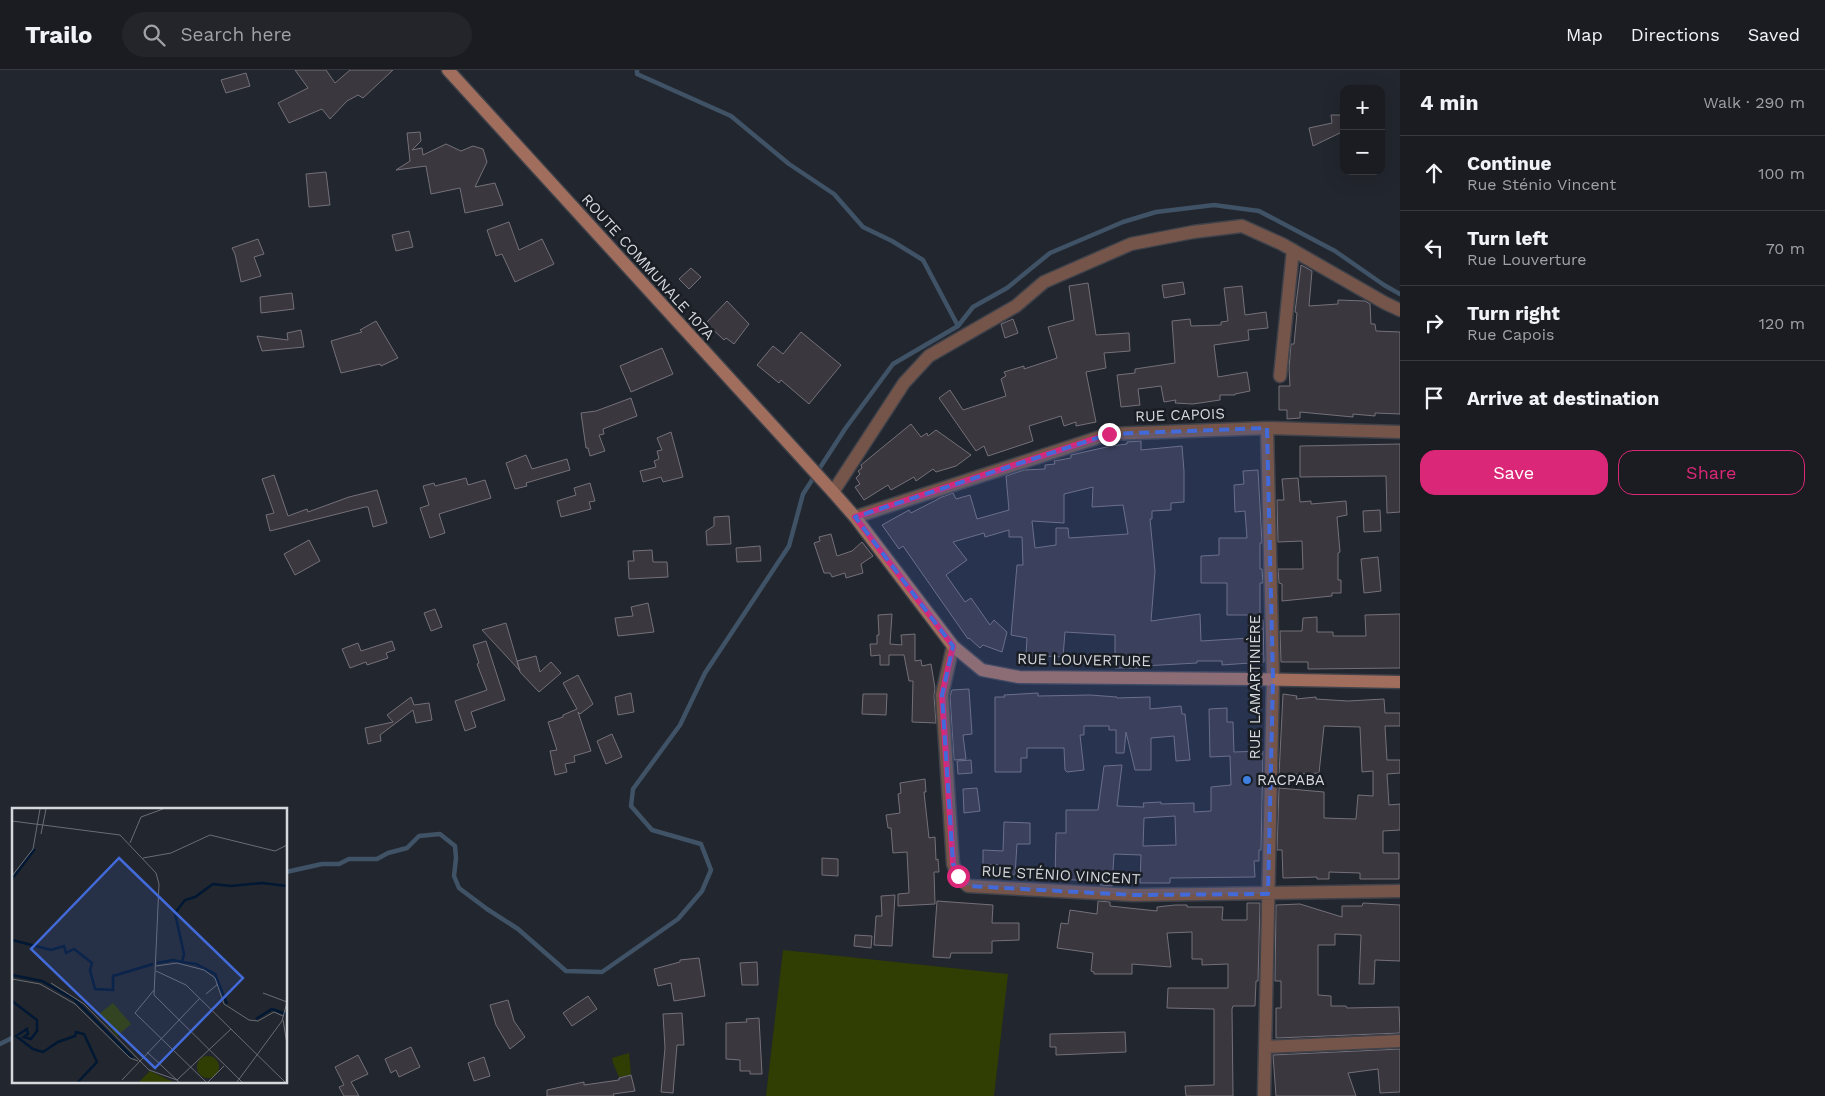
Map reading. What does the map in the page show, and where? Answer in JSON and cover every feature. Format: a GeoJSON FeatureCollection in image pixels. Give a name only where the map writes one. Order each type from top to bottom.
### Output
{"type":"FeatureCollection","features":[{"type":"Feature","properties":{"kind":"main road","name":"ROUTE COMMUNALE 107A"},"geometry":{"type":"LineString","coordinates":[[448,70],[829,488]]}},
{"type":"Feature","properties":{"kind":"main road","name":"RUE LOUVERTURE"},"geometry":{"type":"LineString","coordinates":[[829,488],[855,517],[953,646],[982,670],[1019,677],[1400,682]]}},
{"type":"Feature","properties":{"kind":"street"},"geometry":{"type":"LineString","coordinates":[[829,488],[904,383],[930,356],[1016,306],[1044,282],[1131,244],[1192,232],[1242,226],[1293,250],[1400,310]]}},
{"type":"Feature","properties":{"kind":"street"},"geometry":{"type":"LineString","coordinates":[[1280,376],[1293,250]]}},
{"type":"Feature","properties":{"kind":"street","name":"RUE CAPOIS"},"geometry":{"type":"LineString","coordinates":[[855,517],[1109,434],[1268,428],[1400,432]]}},
{"type":"Feature","properties":{"kind":"street","name":"RUE LAMARTINIÈRE"},"geometry":{"type":"LineString","coordinates":[[1264,1096],[1273,679],[1268,428]]}},
{"type":"Feature","properties":{"kind":"street","name":"RUE STÉNIO VINCENT"},"geometry":{"type":"LineString","coordinates":[[953,646],[942,695],[953,864],[958,876],[968,886],[1133,895],[1400,891]]}},
{"type":"Feature","properties":{"kind":"street"},"geometry":{"type":"LineString","coordinates":[[1265,1047],[1400,1041]]}},
{"type":"Feature","properties":{"kind":"highlighted area"},"geometry":{"type":"Polygon","coordinates":[[[1267,428],[1273,679],[1268,894],[1133,895],[968,886],[953,864],[942,695],[953,646],[855,517],[1109,434],[1267,428]]]}},
{"type":"Feature","properties":{"kind":"green space"},"geometry":{"type":"Polygon","coordinates":[[[783,950],[1008,974],[994,1096],[766,1096],[783,950]]]}},
{"type":"Feature","properties":{"kind":"green space"},"geometry":{"type":"Polygon","coordinates":[[[629,1053],[631,1075],[619,1077],[612,1058],[629,1053]]]}},
{"type":"Feature","properties":{"kind":"building"},"geometry":{"type":"Polygon","coordinates":[[[295,70],[326,70],[335,83],[350,70],[393,70],[363,98],[358,95],[347,101],[330,119],[322,109],[289,123],[278,103],[308,88],[295,70]]]}},
{"type":"Feature","properties":{"kind":"building"},"geometry":{"type":"Polygon","coordinates":[[[246,73],[250,86],[226,93],[221,80],[246,73]]]}},
{"type":"Feature","properties":{"kind":"building"},"geometry":{"type":"Polygon","coordinates":[[[1331,115],[1340,115],[1340,133],[1313,146],[1309,128],[1332,123],[1331,115]]]}},
{"type":"Feature","properties":{"kind":"building"},"geometry":{"type":"Polygon","coordinates":[[[420,132],[421,141],[412,150],[422,148],[423,155],[446,144],[461,151],[473,146],[483,149],[487,162],[475,187],[495,183],[503,205],[465,213],[460,188],[431,194],[426,166],[396,170],[410,161],[407,133],[420,132]]]}},
{"type":"Feature","properties":{"kind":"building"},"geometry":{"type":"Polygon","coordinates":[[[326,172],[330,205],[309,207],[306,174],[326,172]]]}},
{"type":"Feature","properties":{"kind":"building"},"geometry":{"type":"Polygon","coordinates":[[[509,222],[519,250],[542,239],[554,264],[515,282],[502,254],[496,256],[487,230],[509,222]]]}},
{"type":"Feature","properties":{"kind":"building"},"geometry":{"type":"Polygon","coordinates":[[[409,231],[413,247],[396,251],[392,235],[409,231]]]}},
{"type":"Feature","properties":{"kind":"building"},"geometry":{"type":"Polygon","coordinates":[[[258,239],[264,254],[254,257],[261,276],[241,282],[232,248],[258,239]]]}},
{"type":"Feature","properties":{"kind":"building"},"geometry":{"type":"Polygon","coordinates":[[[1301,265],[1312,271],[1309,306],[1338,304],[1338,300],[1365,301],[1370,304],[1371,324],[1375,324],[1376,331],[1400,332],[1400,414],[1375,413],[1375,416],[1353,414],[1353,417],[1300,412],[1300,418],[1287,419],[1287,410],[1279,410],[1279,386],[1290,386],[1291,344],[1294,344],[1297,313],[1295,312],[1301,265]]]}},
{"type":"Feature","properties":{"kind":"building"},"geometry":{"type":"Polygon","coordinates":[[[691,268],[701,277],[689,289],[679,279],[691,268]]]}},
{"type":"Feature","properties":{"kind":"building"},"geometry":{"type":"Polygon","coordinates":[[[1183,282],[1185,294],[1164,298],[1162,285],[1183,282]]]}},
{"type":"Feature","properties":{"kind":"building"},"geometry":{"type":"Polygon","coordinates":[[[1088,283],[1096,335],[1129,333],[1130,351],[1104,353],[1106,368],[1086,372],[1096,422],[1076,426],[1076,422],[1064,426],[1061,416],[1029,426],[1033,441],[988,456],[984,446],[976,451],[939,398],[950,390],[963,410],[1006,396],[1001,379],[1006,376],[1004,372],[1024,366],[1024,369],[1057,358],[1048,327],[1074,320],[1069,286],[1088,283]]]}},
{"type":"Feature","properties":{"kind":"building"},"geometry":{"type":"Polygon","coordinates":[[[1242,286],[1245,315],[1266,312],[1268,328],[1248,330],[1249,340],[1214,345],[1218,377],[1247,372],[1250,391],[1235,395],[1220,395],[1220,400],[1193,404],[1175,403],[1176,400],[1164,402],[1161,386],[1138,389],[1140,405],[1121,407],[1117,375],[1135,373],[1135,369],[1175,363],[1172,321],[1190,319],[1191,326],[1221,325],[1221,322],[1228,321],[1224,288],[1242,286]]]}},
{"type":"Feature","properties":{"kind":"building"},"geometry":{"type":"Polygon","coordinates":[[[292,293],[294,309],[261,313],[260,297],[292,293]]]}},
{"type":"Feature","properties":{"kind":"building"},"geometry":{"type":"Polygon","coordinates":[[[727,301],[749,324],[734,344],[726,338],[724,340],[706,323],[727,301]]]}},
{"type":"Feature","properties":{"kind":"building"},"geometry":{"type":"Polygon","coordinates":[[[1013,319],[1018,333],[1005,338],[1001,324],[1013,319]]]}},
{"type":"Feature","properties":{"kind":"building"},"geometry":{"type":"Polygon","coordinates":[[[376,321],[398,358],[381,366],[380,364],[341,373],[331,341],[362,332],[360,330],[376,321]]]}},
{"type":"Feature","properties":{"kind":"building"},"geometry":{"type":"Polygon","coordinates":[[[301,330],[304,347],[262,351],[257,336],[288,340],[287,333],[301,330]]]}},
{"type":"Feature","properties":{"kind":"building"},"geometry":{"type":"Polygon","coordinates":[[[801,332],[841,365],[809,404],[781,380],[779,383],[757,365],[773,346],[783,354],[801,332]]]}},
{"type":"Feature","properties":{"kind":"building"},"geometry":{"type":"Polygon","coordinates":[[[662,348],[673,374],[631,392],[620,366],[662,348]]]}},
{"type":"Feature","properties":{"kind":"building"},"geometry":{"type":"Polygon","coordinates":[[[631,398],[637,416],[603,429],[604,434],[599,435],[605,451],[590,456],[588,448],[586,448],[581,413],[596,411],[631,398]]]}},
{"type":"Feature","properties":{"kind":"building"},"geometry":{"type":"Polygon","coordinates":[[[911,424],[921,437],[927,433],[928,436],[936,430],[971,455],[956,466],[936,472],[933,469],[916,481],[914,477],[891,490],[888,485],[864,500],[855,487],[860,484],[856,478],[860,474],[858,471],[862,468],[861,465],[911,424]]]}},
{"type":"Feature","properties":{"kind":"building"},"geometry":{"type":"Polygon","coordinates":[[[671,432],[683,477],[663,482],[661,477],[643,482],[640,471],[656,467],[654,461],[659,459],[657,451],[662,450],[657,438],[671,432]]]}},
{"type":"Feature","properties":{"kind":"building"},"geometry":{"type":"Polygon","coordinates":[[[1141,441],[1141,450],[1182,446],[1184,502],[1171,503],[1171,510],[1152,511],[1152,519],[1150,519],[1155,571],[1151,621],[1200,614],[1201,641],[1250,638],[1248,615],[1227,615],[1227,583],[1201,583],[1201,556],[1219,555],[1219,538],[1247,538],[1245,511],[1235,512],[1234,485],[1244,484],[1243,471],[1258,470],[1262,543],[1260,543],[1260,569],[1262,569],[1263,583],[1260,583],[1260,620],[1263,620],[1264,662],[1222,665],[1222,661],[1197,661],[1197,663],[1143,666],[1143,668],[1115,668],[1115,635],[1065,632],[1063,657],[1026,655],[1027,638],[1011,635],[1017,565],[1023,565],[1022,537],[1009,537],[1009,530],[985,537],[984,533],[953,542],[967,560],[946,575],[965,602],[971,598],[990,625],[994,620],[1007,632],[1002,652],[983,645],[980,648],[968,639],[903,546],[899,549],[882,525],[909,510],[911,513],[953,493],[956,499],[970,495],[977,519],[1009,510],[1006,476],[1024,470],[1045,469],[1045,465],[1055,464],[1054,461],[1071,458],[1071,455],[1127,444],[1127,442],[1141,441]],[[1093,487],[1064,494],[1064,523],[1032,521],[1035,548],[1056,545],[1056,528],[1068,528],[1069,538],[1128,534],[1123,505],[1092,507],[1093,487]]]}},
{"type":"Feature","properties":{"kind":"building"},"geometry":{"type":"Polygon","coordinates":[[[1400,444],[1400,512],[1387,513],[1386,476],[1300,477],[1300,446],[1400,444]]]}},
{"type":"Feature","properties":{"kind":"building"},"geometry":{"type":"Polygon","coordinates":[[[526,455],[532,469],[567,459],[570,470],[526,483],[527,486],[515,489],[506,463],[526,455]]]}},
{"type":"Feature","properties":{"kind":"building"},"geometry":{"type":"Polygon","coordinates":[[[274,475],[288,516],[307,509],[308,512],[349,497],[377,490],[387,523],[373,527],[368,507],[365,507],[270,531],[266,515],[274,513],[262,479],[274,475]]]}},
{"type":"Feature","properties":{"kind":"building"},"geometry":{"type":"Polygon","coordinates":[[[466,478],[468,485],[485,480],[491,498],[439,514],[445,533],[430,538],[420,508],[429,505],[423,486],[434,483],[435,486],[466,478]]]}},
{"type":"Feature","properties":{"kind":"building"},"geometry":{"type":"Polygon","coordinates":[[[1298,478],[1300,502],[1311,501],[1311,504],[1346,501],[1347,515],[1337,517],[1340,552],[1338,553],[1338,580],[1341,580],[1341,593],[1332,593],[1332,596],[1282,601],[1282,584],[1279,583],[1278,569],[1303,569],[1302,541],[1278,542],[1277,500],[1284,500],[1282,479],[1298,478]]]}},
{"type":"Feature","properties":{"kind":"building"},"geometry":{"type":"Polygon","coordinates":[[[590,483],[595,501],[589,502],[591,509],[561,517],[557,501],[576,495],[574,488],[590,483]]]}},
{"type":"Feature","properties":{"kind":"building"},"geometry":{"type":"Polygon","coordinates":[[[1380,510],[1381,531],[1364,532],[1363,511],[1380,510]]]}},
{"type":"Feature","properties":{"kind":"building"},"geometry":{"type":"Polygon","coordinates":[[[729,516],[731,544],[707,545],[706,531],[714,526],[714,517],[729,516]]]}},
{"type":"Feature","properties":{"kind":"building"},"geometry":{"type":"Polygon","coordinates":[[[831,534],[837,556],[852,551],[862,542],[873,556],[861,564],[863,573],[846,578],[845,573],[832,577],[830,573],[824,573],[814,543],[820,541],[819,537],[831,534]]]}},
{"type":"Feature","properties":{"kind":"building"},"geometry":{"type":"Polygon","coordinates":[[[309,540],[320,561],[295,575],[284,554],[309,540]]]}},
{"type":"Feature","properties":{"kind":"building"},"geometry":{"type":"Polygon","coordinates":[[[760,546],[761,561],[737,562],[736,548],[760,546]]]}},
{"type":"Feature","properties":{"kind":"building"},"geometry":{"type":"Polygon","coordinates":[[[652,550],[653,562],[667,562],[668,577],[629,579],[628,561],[634,561],[633,551],[652,550]]]}},
{"type":"Feature","properties":{"kind":"building"},"geometry":{"type":"Polygon","coordinates":[[[1378,557],[1381,591],[1364,593],[1361,559],[1378,557]]]}},
{"type":"Feature","properties":{"kind":"building"},"geometry":{"type":"Polygon","coordinates":[[[648,603],[654,632],[618,636],[615,618],[633,616],[631,607],[648,603]]]}},
{"type":"Feature","properties":{"kind":"building"},"geometry":{"type":"Polygon","coordinates":[[[435,609],[442,627],[431,631],[424,613],[435,609]]]}},
{"type":"Feature","properties":{"kind":"building"},"geometry":{"type":"Polygon","coordinates":[[[892,614],[890,644],[902,645],[901,635],[915,634],[915,661],[921,660],[922,666],[931,664],[935,688],[936,723],[912,722],[913,681],[909,681],[904,655],[889,655],[889,665],[880,665],[880,655],[871,656],[870,644],[877,644],[877,635],[879,635],[878,615],[892,614]]]}},
{"type":"Feature","properties":{"kind":"building"},"geometry":{"type":"Polygon","coordinates":[[[1400,614],[1400,668],[1308,669],[1308,662],[1281,662],[1280,631],[1302,631],[1303,618],[1317,617],[1317,632],[1333,632],[1333,636],[1366,636],[1365,615],[1400,614]]]}},
{"type":"Feature","properties":{"kind":"building"},"geometry":{"type":"Polygon","coordinates":[[[506,623],[520,671],[482,630],[506,623]]]}},
{"type":"Feature","properties":{"kind":"building"},"geometry":{"type":"Polygon","coordinates":[[[392,641],[395,650],[386,653],[388,658],[367,665],[366,662],[350,668],[342,649],[358,643],[361,651],[392,641]]]}},
{"type":"Feature","properties":{"kind":"building"},"geometry":{"type":"Polygon","coordinates":[[[486,641],[505,700],[471,712],[476,727],[465,731],[455,701],[487,690],[477,664],[479,663],[473,645],[486,641]]]}},
{"type":"Feature","properties":{"kind":"building"},"geometry":{"type":"Polygon","coordinates":[[[536,656],[540,672],[551,662],[561,673],[539,692],[520,672],[517,661],[536,656]]]}},
{"type":"Feature","properties":{"kind":"building"},"geometry":{"type":"Polygon","coordinates":[[[578,675],[593,704],[580,714],[578,712],[591,751],[574,756],[575,762],[565,764],[567,772],[555,775],[550,751],[557,750],[548,722],[563,717],[563,715],[577,709],[563,683],[578,675]]]}},
{"type":"Feature","properties":{"kind":"building"},"geometry":{"type":"Polygon","coordinates":[[[969,689],[972,734],[963,735],[966,759],[954,760],[950,696],[952,690],[969,689]]]}},
{"type":"Feature","properties":{"kind":"building"},"geometry":{"type":"Polygon","coordinates":[[[631,693],[634,712],[618,715],[615,697],[631,693]]]}},
{"type":"Feature","properties":{"kind":"building"},"geometry":{"type":"Polygon","coordinates":[[[1038,693],[1038,696],[1150,697],[1150,709],[1181,706],[1182,714],[1185,714],[1190,760],[1176,761],[1174,736],[1151,738],[1151,770],[1135,770],[1126,732],[1124,753],[1116,753],[1116,730],[1109,730],[1109,726],[1084,726],[1084,735],[1080,735],[1084,770],[1067,772],[1065,770],[1064,748],[1027,748],[1027,758],[1021,758],[1021,772],[995,772],[995,697],[1038,693]]]}},
{"type":"Feature","properties":{"kind":"building"},"geometry":{"type":"Polygon","coordinates":[[[863,694],[887,694],[886,715],[862,714],[863,694]]]}},
{"type":"Feature","properties":{"kind":"building"},"geometry":{"type":"Polygon","coordinates":[[[1283,694],[1297,696],[1296,699],[1316,697],[1316,699],[1348,701],[1384,699],[1385,713],[1400,713],[1400,726],[1385,726],[1387,760],[1400,760],[1400,773],[1387,774],[1389,805],[1400,804],[1400,830],[1383,831],[1383,853],[1399,853],[1399,879],[1360,879],[1360,873],[1329,872],[1329,879],[1317,879],[1317,877],[1283,878],[1282,850],[1277,850],[1279,788],[1324,792],[1324,818],[1356,819],[1358,795],[1373,796],[1373,771],[1362,772],[1360,727],[1324,726],[1319,773],[1279,775],[1283,694]]]}},
{"type":"Feature","properties":{"kind":"building"},"geometry":{"type":"Polygon","coordinates":[[[411,697],[414,705],[429,703],[432,720],[416,723],[413,710],[380,735],[381,741],[368,744],[365,728],[393,722],[387,715],[411,697]]]}},
{"type":"Feature","properties":{"kind":"building"},"geometry":{"type":"Polygon","coordinates":[[[1227,708],[1227,722],[1233,722],[1234,752],[1263,751],[1261,850],[1259,850],[1259,861],[1254,861],[1255,877],[1170,878],[1170,883],[1140,883],[1141,855],[1114,854],[1112,886],[1100,885],[1096,881],[1055,879],[1056,833],[1066,833],[1066,810],[1098,810],[1104,766],[1122,765],[1117,806],[1144,807],[1143,803],[1161,802],[1161,804],[1194,803],[1194,812],[1211,811],[1211,787],[1231,785],[1230,756],[1210,757],[1209,709],[1227,708]],[[1175,816],[1144,818],[1143,846],[1176,845],[1175,816]]]}},
{"type":"Feature","properties":{"kind":"building"},"geometry":{"type":"Polygon","coordinates":[[[612,734],[622,757],[606,764],[597,741],[612,734]]]}},
{"type":"Feature","properties":{"kind":"building"},"geometry":{"type":"Polygon","coordinates":[[[971,760],[972,773],[958,774],[957,761],[971,760]]]}},
{"type":"Feature","properties":{"kind":"building"},"geometry":{"type":"Polygon","coordinates":[[[925,779],[926,792],[924,792],[929,838],[935,837],[936,860],[938,859],[939,872],[934,872],[935,904],[898,906],[898,894],[909,893],[907,852],[893,853],[891,828],[888,828],[886,815],[900,813],[898,794],[901,793],[900,783],[925,779]]]}},
{"type":"Feature","properties":{"kind":"building"},"geometry":{"type":"Polygon","coordinates":[[[977,788],[980,811],[964,813],[963,789],[977,788]]]}},
{"type":"Feature","properties":{"kind":"building"},"geometry":{"type":"Polygon","coordinates":[[[1004,822],[1030,823],[1030,844],[1017,844],[1015,875],[1002,874],[1002,865],[983,864],[983,850],[1003,851],[1004,822]]]}},
{"type":"Feature","properties":{"kind":"building"},"geometry":{"type":"Polygon","coordinates":[[[822,858],[838,859],[838,876],[822,875],[822,858]]]}},
{"type":"Feature","properties":{"kind":"building"},"geometry":{"type":"Polygon","coordinates":[[[895,895],[892,946],[874,945],[876,916],[882,916],[881,896],[895,895]]]}},
{"type":"Feature","properties":{"kind":"building"},"geometry":{"type":"Polygon","coordinates":[[[937,901],[993,905],[992,923],[1019,923],[1019,940],[992,941],[992,953],[951,953],[950,958],[933,957],[937,901]]]}},
{"type":"Feature","properties":{"kind":"building"},"geometry":{"type":"Polygon","coordinates":[[[1098,901],[1110,902],[1110,906],[1157,911],[1157,907],[1175,905],[1223,907],[1222,920],[1247,920],[1247,903],[1260,903],[1258,981],[1256,981],[1255,1006],[1233,1006],[1232,1009],[1233,1096],[1186,1096],[1185,1086],[1214,1085],[1214,1009],[1167,1008],[1168,988],[1228,988],[1228,964],[1202,965],[1202,959],[1192,959],[1192,932],[1167,933],[1171,967],[1132,964],[1132,974],[1094,974],[1091,971],[1093,953],[1057,948],[1061,923],[1068,924],[1070,910],[1097,914],[1098,901]]]}},
{"type":"Feature","properties":{"kind":"building"},"geometry":{"type":"Polygon","coordinates":[[[1363,903],[1400,905],[1400,961],[1375,960],[1374,984],[1359,984],[1361,935],[1335,934],[1335,945],[1318,945],[1318,995],[1331,996],[1331,1006],[1346,1006],[1347,1008],[1399,1007],[1400,1033],[1276,1038],[1276,1008],[1281,1008],[1281,981],[1275,981],[1276,905],[1300,904],[1342,917],[1342,906],[1362,906],[1363,903]]]}},
{"type":"Feature","properties":{"kind":"building"},"geometry":{"type":"Polygon","coordinates":[[[855,935],[872,936],[871,948],[854,946],[855,935]]]}},
{"type":"Feature","properties":{"kind":"building"},"geometry":{"type":"Polygon","coordinates":[[[699,958],[705,996],[674,1001],[671,983],[658,986],[654,969],[680,962],[680,960],[699,958]]]}},
{"type":"Feature","properties":{"kind":"building"},"geometry":{"type":"Polygon","coordinates":[[[757,962],[758,985],[742,985],[740,963],[757,962]]]}},
{"type":"Feature","properties":{"kind":"building"},"geometry":{"type":"Polygon","coordinates":[[[588,996],[597,1009],[572,1026],[563,1013],[588,996]]]}},
{"type":"Feature","properties":{"kind":"building"},"geometry":{"type":"Polygon","coordinates":[[[508,1000],[514,1021],[525,1037],[510,1049],[496,1025],[490,1005],[508,1000]]]}},
{"type":"Feature","properties":{"kind":"building"},"geometry":{"type":"Polygon","coordinates":[[[682,1013],[684,1045],[677,1045],[673,1093],[661,1092],[665,1048],[663,1014],[682,1013]]]}},
{"type":"Feature","properties":{"kind":"building"},"geometry":{"type":"Polygon","coordinates":[[[759,1018],[762,1074],[750,1074],[750,1071],[740,1071],[740,1060],[726,1059],[726,1023],[747,1022],[746,1019],[759,1018]]]}},
{"type":"Feature","properties":{"kind":"building"},"geometry":{"type":"Polygon","coordinates":[[[1125,1032],[1126,1052],[1056,1055],[1056,1047],[1050,1047],[1050,1034],[1125,1032]]]}},
{"type":"Feature","properties":{"kind":"building"},"geometry":{"type":"Polygon","coordinates":[[[411,1047],[420,1067],[399,1077],[396,1070],[391,1073],[385,1059],[411,1047]]]}},
{"type":"Feature","properties":{"kind":"building"},"geometry":{"type":"Polygon","coordinates":[[[1400,1049],[1400,1092],[1380,1093],[1378,1069],[1348,1073],[1356,1096],[1276,1096],[1273,1055],[1400,1049]]]}},
{"type":"Feature","properties":{"kind":"building"},"geometry":{"type":"Polygon","coordinates":[[[358,1055],[368,1074],[351,1082],[359,1096],[344,1096],[339,1087],[344,1085],[335,1067],[358,1055]]]}},
{"type":"Feature","properties":{"kind":"building"},"geometry":{"type":"Polygon","coordinates":[[[484,1057],[490,1076],[474,1081],[468,1063],[484,1057]]]}},
{"type":"Feature","properties":{"kind":"building"},"geometry":{"type":"Polygon","coordinates":[[[631,1075],[635,1091],[613,1094],[614,1096],[547,1096],[547,1090],[584,1082],[584,1085],[619,1080],[619,1078],[631,1075]]]}},
{"type":"Feature","properties":{"kind":"waterway"},"geometry":{"type":"LineString","coordinates":[[288,872],[322,864],[339,864],[349,859],[377,859],[388,853],[407,848],[419,836],[440,834],[455,846],[454,876],[459,888],[518,929],[566,971],[602,972],[678,919],[702,891],[711,870],[701,844],[652,830],[631,806],[633,789],[680,725],[705,673],[789,546],[803,494],[845,429],[893,364],[958,326],[923,260],[892,241],[863,227],[834,194],[789,164],[731,116],[637,74],[637,70]]}},
{"type":"Feature","properties":{"kind":"waterway"},"geometry":{"type":"LineString","coordinates":[[958,326],[973,307],[1007,288],[1050,253],[1123,222],[1156,212],[1214,205],[1259,211],[1335,251],[1400,294]]}},
{"type":"Feature","properties":{"kind":"waterway"},"geometry":{"type":"LineString","coordinates":[[0,1044],[12,1038]]}},
{"type":"Feature","properties":{"kind":"place","name":"RACPABA"},"geometry":{"type":"Point","coordinates":[1247,780]}},
{"type":"Feature","properties":{"kind":"route"},"geometry":{"type":"LineString","coordinates":[[958,876],[953,864],[942,695],[953,646],[855,517],[1109,434]]}}]}
